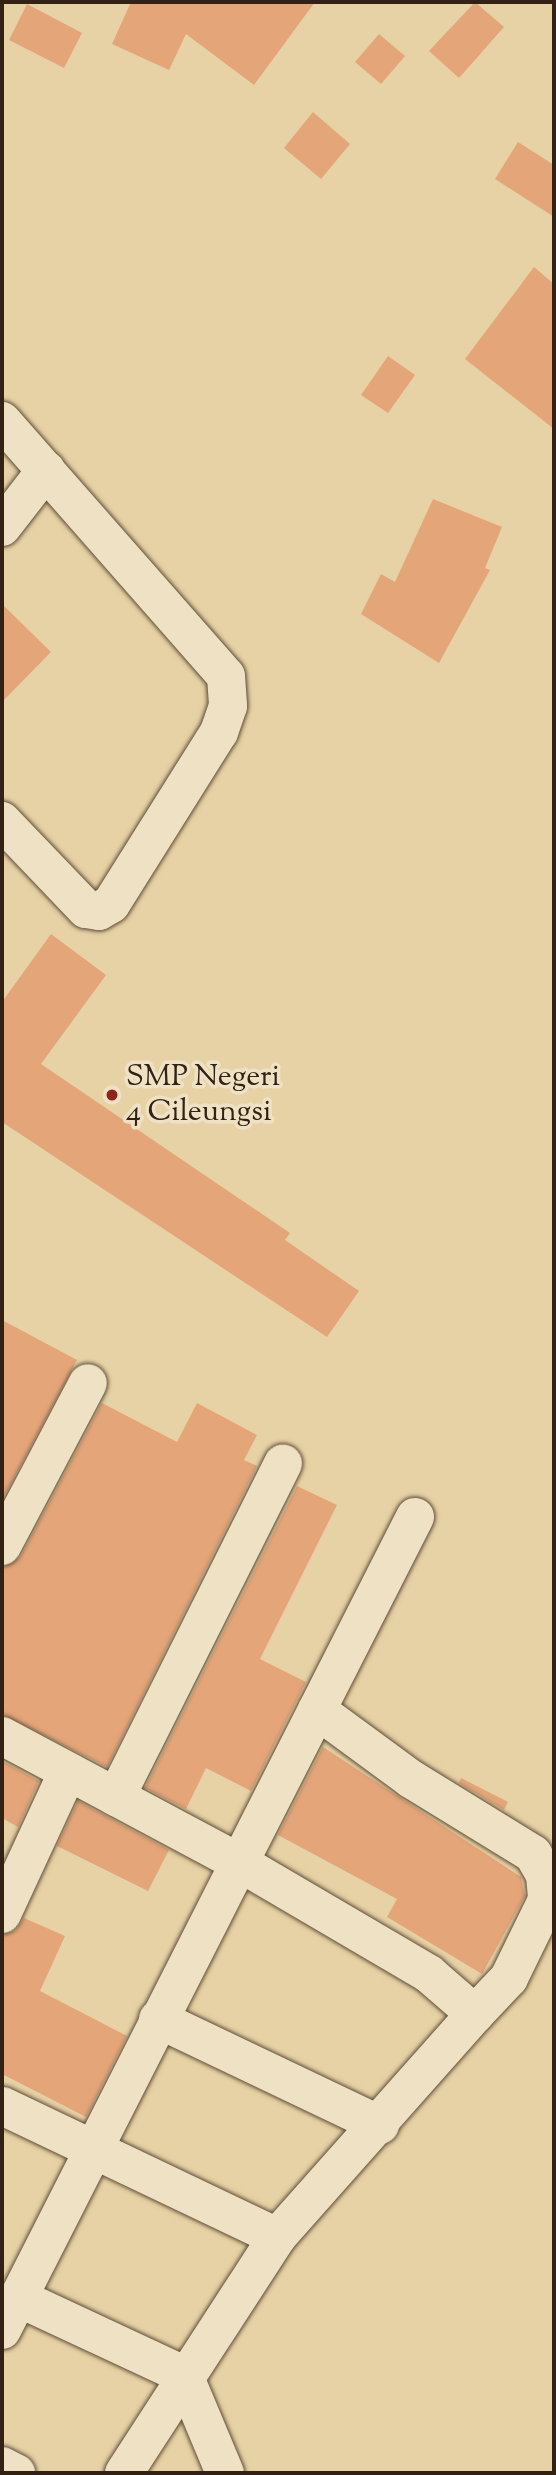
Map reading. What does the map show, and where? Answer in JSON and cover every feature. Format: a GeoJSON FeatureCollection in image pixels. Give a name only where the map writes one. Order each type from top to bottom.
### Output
{"type":"FeatureCollection","features":[{"type":"Feature","properties":{"kind":"street"},"geometry":{"type":"LineString","coordinates":[[2,421],[226,677],[228,706],[212,744],[111,904],[99,911],[86,909],[2,821]]}},
{"type":"Feature","properties":{"kind":"street"},"geometry":{"type":"LineString","coordinates":[[2,527],[46,470]]}},
{"type":"Feature","properties":{"kind":"street"},"geometry":{"type":"LineString","coordinates":[[2,1546],[88,1383]]}},
{"type":"Feature","properties":{"kind":"street"},"geometry":{"type":"LineString","coordinates":[[116,1797],[283,1464]]}},
{"type":"Feature","properties":{"kind":"street"},"geometry":{"type":"LineString","coordinates":[[225,2473],[184,2375],[11,2314],[88,2152],[240,1863],[415,1517]]}},
{"type":"Feature","properties":{"kind":"street"},"geometry":{"type":"LineString","coordinates":[[124,2473],[184,2375],[277,2237],[380,2124],[514,1967],[547,1900],[545,1875],[533,1854],[411,1779],[317,1710]]}},
{"type":"Feature","properties":{"kind":"street"},"geometry":{"type":"LineString","coordinates":[[2,1736],[240,1863],[429,1974],[475,2014]]}},
{"type":"Feature","properties":{"kind":"street"},"geometry":{"type":"LineString","coordinates":[[2,1914],[68,1771]]}},
{"type":"Feature","properties":{"kind":"street"},"geometry":{"type":"LineString","coordinates":[[158,2019],[380,2124]]}},
{"type":"Feature","properties":{"kind":"street"},"geometry":{"type":"LineString","coordinates":[[2,2106],[88,2152],[277,2237]]}},
{"type":"Feature","properties":{"kind":"street"},"geometry":{"type":"LineString","coordinates":[[2,2466],[16,2473]]}},
{"type":"Feature","properties":{"kind":"building"},"geometry":{"type":"Polygon","coordinates":[[[131,2],[315,2],[254,85],[186,34],[169,70],[112,44],[131,2]]]}},
{"type":"Feature","properties":{"kind":"building"},"geometry":{"type":"Polygon","coordinates":[[[475,2],[504,27],[459,78],[429,51],[475,2]]]}},
{"type":"Feature","properties":{"kind":"building"},"geometry":{"type":"Polygon","coordinates":[[[27,4],[82,33],[64,68],[9,40],[27,4]]]}},
{"type":"Feature","properties":{"kind":"building"},"geometry":{"type":"Polygon","coordinates":[[[379,34],[405,56],[381,84],[355,62],[379,34]]]}},
{"type":"Feature","properties":{"kind":"building"},"geometry":{"type":"Polygon","coordinates":[[[313,112],[350,144],[321,179],[284,148],[313,112]]]}},
{"type":"Feature","properties":{"kind":"building"},"geometry":{"type":"Polygon","coordinates":[[[518,142],[554,165],[554,217],[495,179],[518,142]]]}},
{"type":"Feature","properties":{"kind":"building"},"geometry":{"type":"Polygon","coordinates":[[[534,267],[554,284],[554,429],[465,359],[534,267]]]}},
{"type":"Feature","properties":{"kind":"building"},"geometry":{"type":"Polygon","coordinates":[[[388,356],[415,375],[388,413],[361,395],[388,356]]]}},
{"type":"Feature","properties":{"kind":"building"},"geometry":{"type":"Polygon","coordinates":[[[433,499],[502,527],[485,568],[490,570],[439,663],[361,614],[381,574],[395,582],[433,499]]]}},
{"type":"Feature","properties":{"kind":"building"},"geometry":{"type":"Polygon","coordinates":[[[2,604],[51,652],[2,702],[2,604]]]}},
{"type":"Feature","properties":{"kind":"building"},"geometry":{"type":"Polygon","coordinates":[[[51,934],[106,975],[41,1064],[290,1233],[285,1240],[359,1291],[327,1337],[2,1122],[2,1002],[51,934]]]}},
{"type":"Feature","properties":{"kind":"building"},"geometry":{"type":"Polygon","coordinates":[[[2,1320],[77,1360],[2,1500],[2,1320]]]}},
{"type":"Feature","properties":{"kind":"building"},"geometry":{"type":"Polygon","coordinates":[[[102,1403],[177,1442],[197,1403],[257,1435],[244,1460],[257,1466],[107,1767],[2,1714],[2,1568],[21,1556],[102,1403]]]}},
{"type":"Feature","properties":{"kind":"building"},"geometry":{"type":"Polygon","coordinates":[[[297,1486],[337,1505],[260,1659],[306,1682],[251,1791],[206,1768],[186,1809],[145,1788],[297,1486]]]}},
{"type":"Feature","properties":{"kind":"building"},"geometry":{"type":"Polygon","coordinates":[[[323,1747],[521,1877],[525,1896],[482,1974],[387,1917],[397,1899],[278,1835],[323,1747]]]}},
{"type":"Feature","properties":{"kind":"building"},"geometry":{"type":"Polygon","coordinates":[[[2,1761],[39,1781],[18,1827],[2,1818],[2,1761]]]}},
{"type":"Feature","properties":{"kind":"building"},"geometry":{"type":"Polygon","coordinates":[[[461,1778],[508,1802],[504,1810],[459,1783],[461,1778]]]}},
{"type":"Feature","properties":{"kind":"building"},"geometry":{"type":"Polygon","coordinates":[[[78,1801],[169,1850],[148,1891],[57,1846],[78,1801]]]}},
{"type":"Feature","properties":{"kind":"building"},"geometry":{"type":"Polygon","coordinates":[[[24,1918],[65,1936],[40,1991],[127,2036],[86,2117],[2,2074],[2,1935],[15,1931],[24,1918]]]}},
{"type":"Feature","properties":{"kind":"place","name":"SMP Negeri 4 Cileungsi"},"geometry":{"type":"Point","coordinates":[112,1095]}}]}
